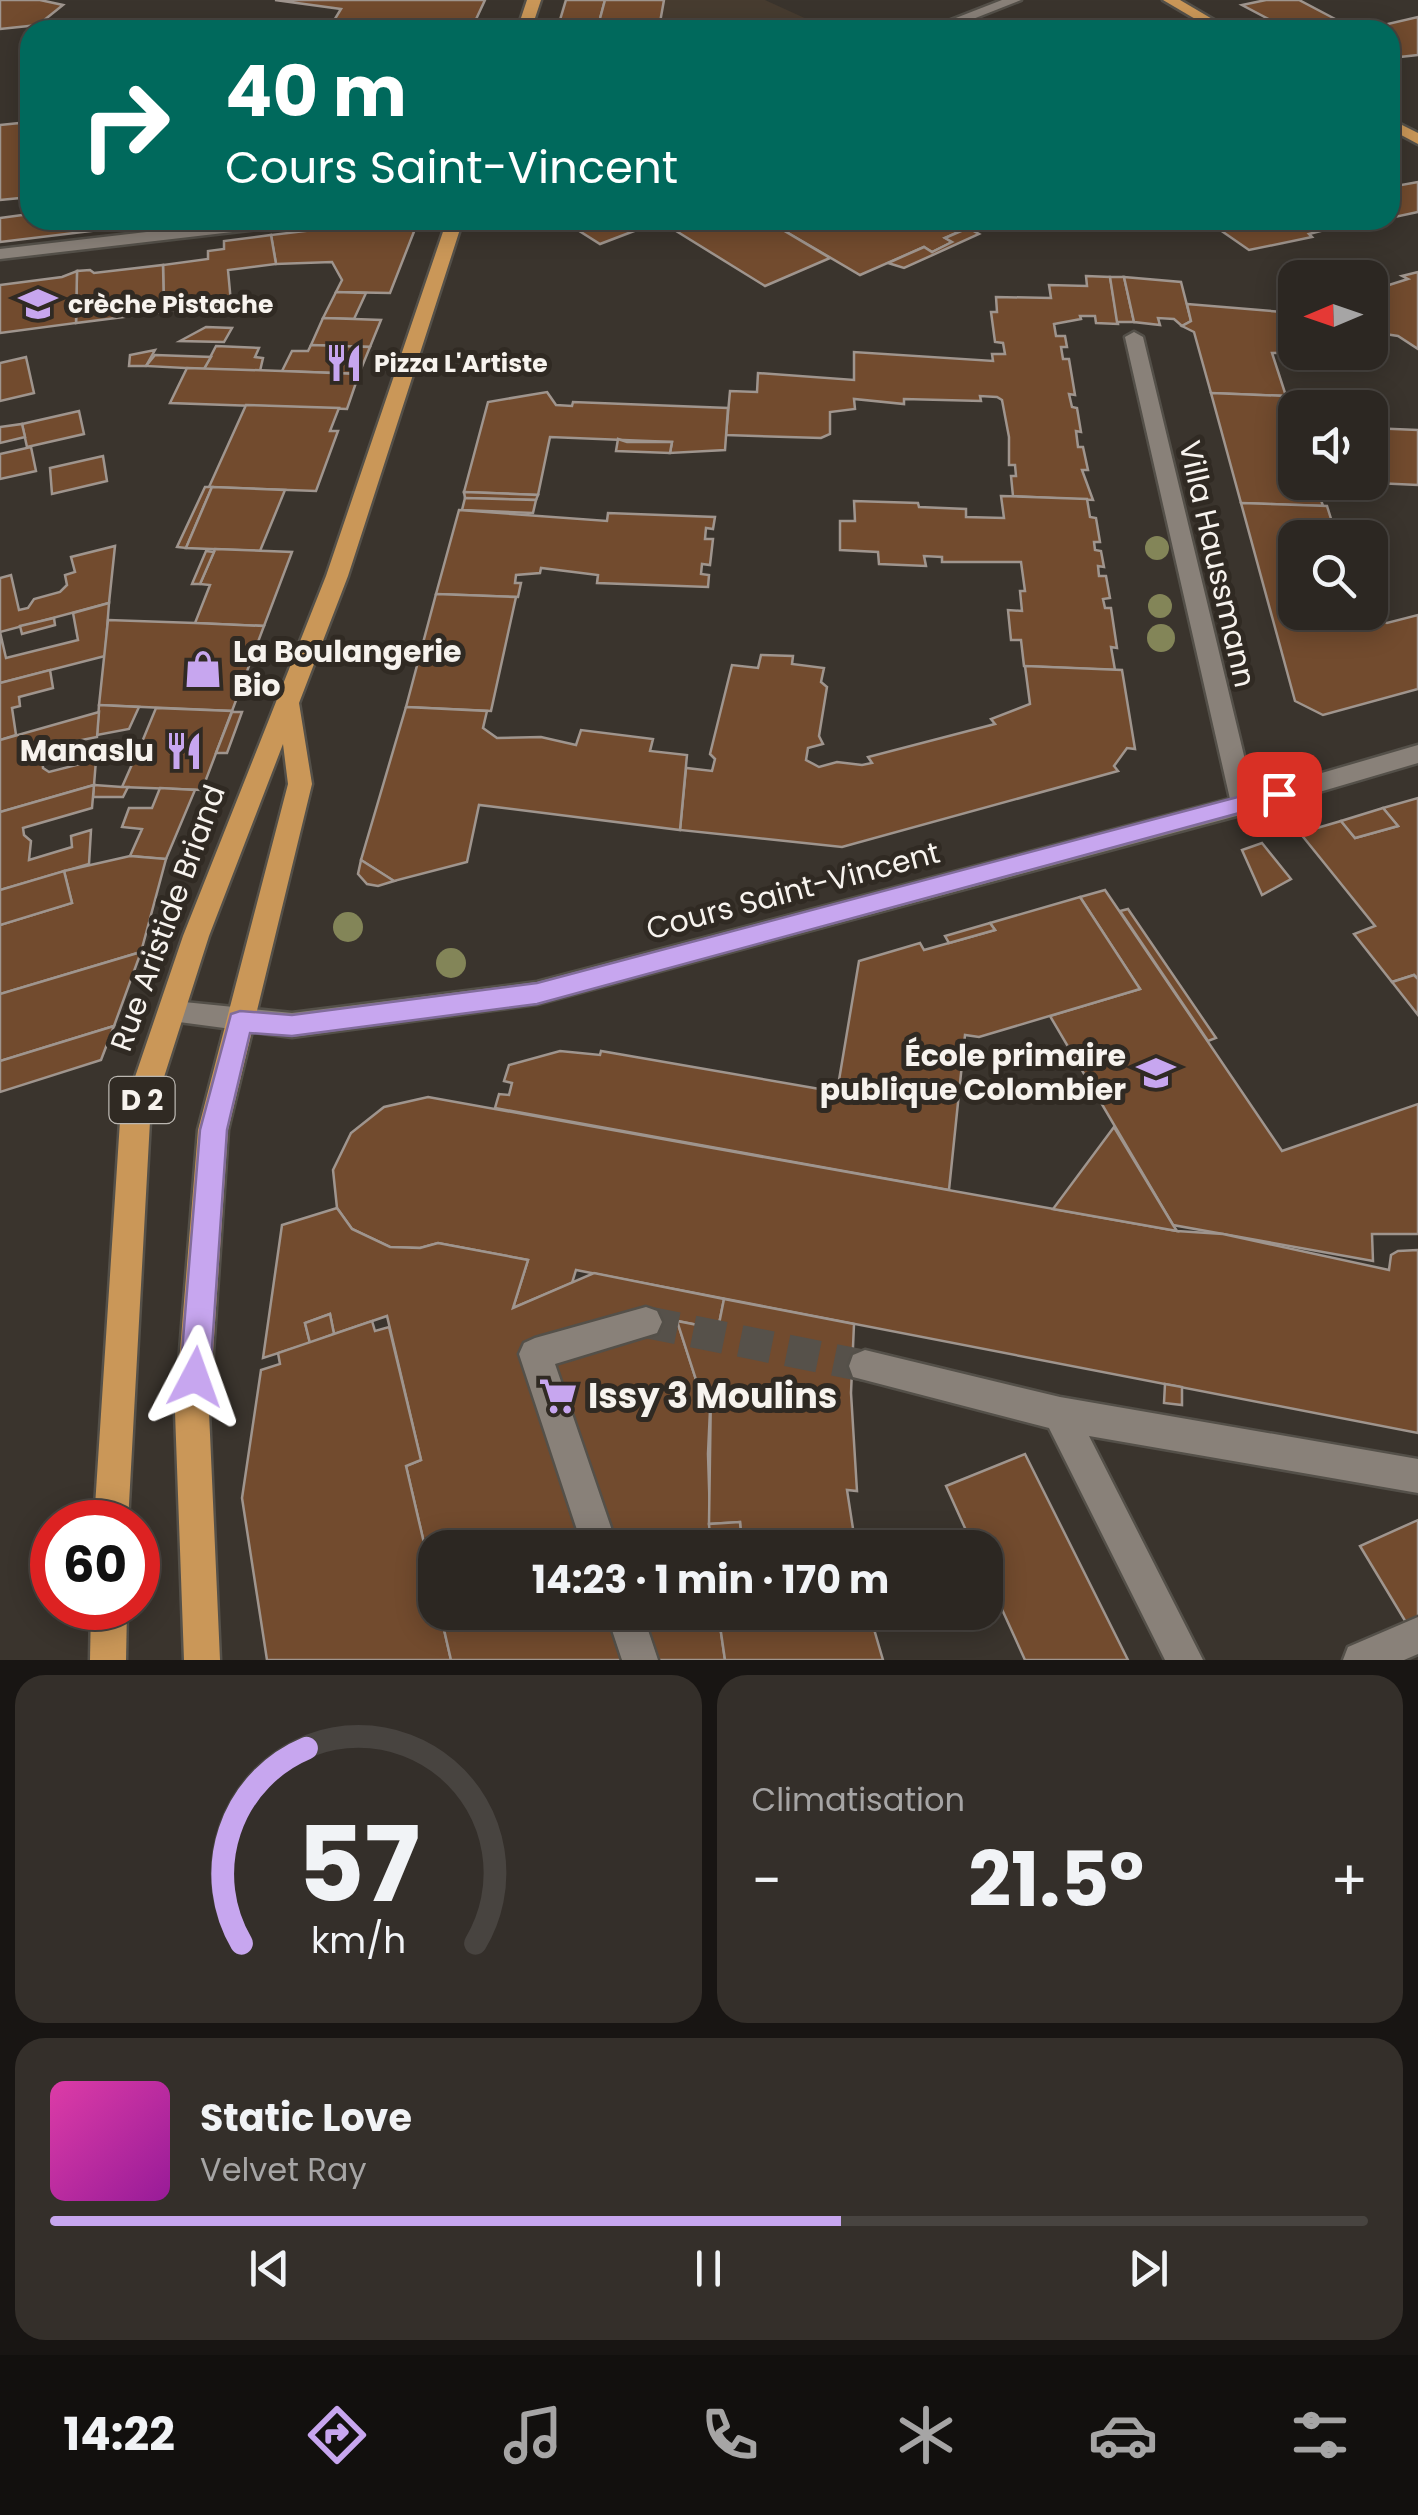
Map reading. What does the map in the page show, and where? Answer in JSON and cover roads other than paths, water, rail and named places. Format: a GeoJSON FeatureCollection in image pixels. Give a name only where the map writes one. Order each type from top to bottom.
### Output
{"type":"FeatureCollection","features":[{"type":"Feature","properties":{"kind":"main road"},"geometry":{"type":"LineString","coordinates":[[1170,0],[1206,20]]}},
{"type":"Feature","properties":{"kind":"main road","name":"Rue Aristide Briand"},"geometry":{"type":"LineString","coordinates":[[112,1500],[134,1121],[174,1012],[196,936],[338,576],[452,230]]}},
{"type":"Feature","properties":{"kind":"main road","name":"Rue Aristide Briand"},"geometry":{"type":"LineString","coordinates":[[202,1660],[192,1412],[213,1130],[300,784],[290,702]]}},
{"type":"Feature","properties":{"kind":"main road"},"geometry":{"type":"LineString","coordinates":[[108,1660],[109,1630]]}},
{"type":"Feature","properties":{"kind":"street"},"geometry":{"type":"LineString","coordinates":[[959,20],[1014,0]]}},
{"type":"Feature","properties":{"kind":"street"},"geometry":{"type":"LineString","coordinates":[[0,254],[206,230]]}},
{"type":"Feature","properties":{"kind":"street","name":"Villa Haussmann"},"geometry":{"type":"LineString","coordinates":[[1134,337],[1244,805]]}},
{"type":"Feature","properties":{"kind":"street","name":"Cours Saint-Vincent"},"geometry":{"type":"LineString","coordinates":[[174,1012],[292,1025],[537,993],[1244,805],[1418,754]]}},
{"type":"Feature","properties":{"kind":"street"},"geometry":{"type":"LineString","coordinates":[[596,1530],[535,1354],[646,1322]]}},
{"type":"Feature","properties":{"kind":"street"},"geometry":{"type":"LineString","coordinates":[[865,1366],[1060,1414],[1418,1476]]}},
{"type":"Feature","properties":{"kind":"street"},"geometry":{"type":"LineString","coordinates":[[1060,1414],[1185,1660]]}},
{"type":"Feature","properties":{"kind":"street"},"geometry":{"type":"LineString","coordinates":[[630,1630],[640,1660]]}},
{"type":"Feature","properties":{"kind":"street"},"geometry":{"type":"LineString","coordinates":[[1361,1660],[1418,1635]]}},
{"type":"Feature","properties":{"kind":"tunnel"},"geometry":{"type":"LineString","coordinates":[[646,1322],[865,1366]]}},
{"type":"Feature","properties":{"kind":"place","name":"crèche Pistache"},"geometry":{"type":"Point","coordinates":[38,304]}},
{"type":"Feature","properties":{"kind":"place","name":"Pizza L'Artiste"},"geometry":{"type":"Point","coordinates":[344,363]}},
{"type":"Feature","properties":{"kind":"place","name":"La Boulangerie Bio"},"geometry":{"type":"Point","coordinates":[203,669]}},
{"type":"Feature","properties":{"kind":"place","name":"Manaslu"},"geometry":{"type":"Point","coordinates":[184,751]}},
{"type":"Feature","properties":{"kind":"place","name":"École primaire publique Colombier"},"geometry":{"type":"Point","coordinates":[1156,1073]}},
{"type":"Feature","properties":{"kind":"place","name":"Issy 3 Moulins"},"geometry":{"type":"Point","coordinates":[558,1396]}}]}
